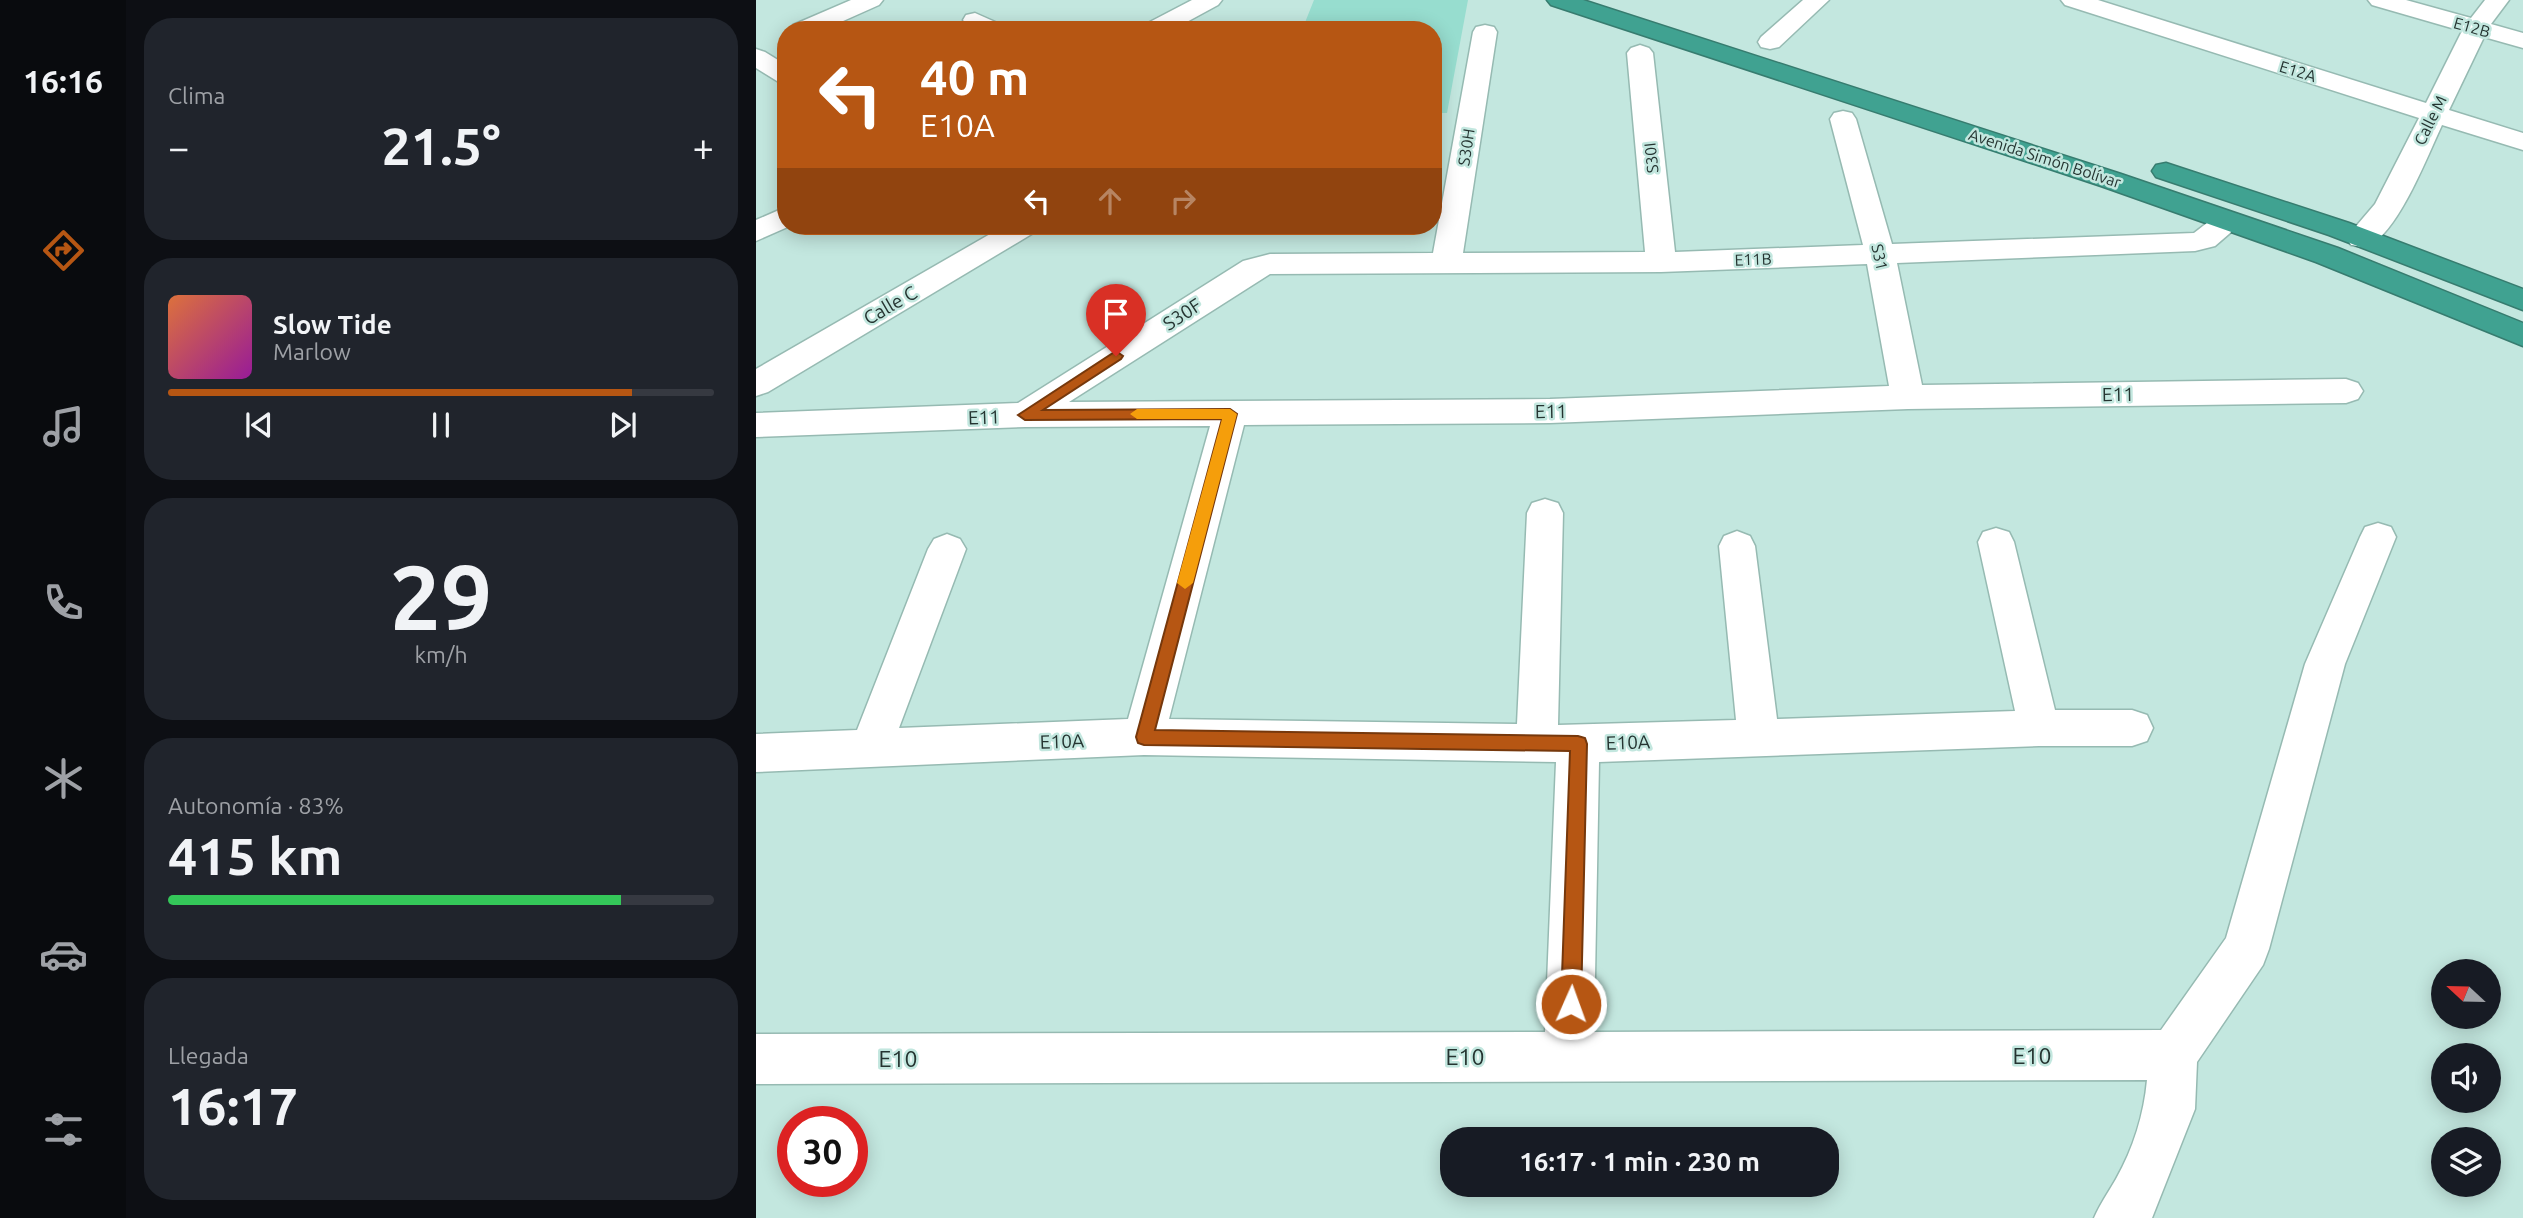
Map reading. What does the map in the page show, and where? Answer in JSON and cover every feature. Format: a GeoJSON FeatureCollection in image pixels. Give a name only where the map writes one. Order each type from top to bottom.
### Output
{"type":"FeatureCollection","features":[{"type":"Feature","properties":{"kind":"highway","name":"Avenida Simón Bolívar"},"geometry":{"type":"LineString","coordinates":[[1559,0],[2110,180],[2327,255],[2523,335]]}},
{"type":"Feature","properties":{"kind":"highway"},"geometry":{"type":"LineString","coordinates":[[1757,38],[1861,71]]}},
{"type":"Feature","properties":{"kind":"highway","name":"Avenida Simón Bolívar"},"geometry":{"type":"LineString","coordinates":[[2055,134],[2361,238],[2523,300]]}},
{"type":"Feature","properties":{"kind":"street"},"geometry":{"type":"LineString","coordinates":[[823,21],[871,0]]}},
{"type":"Feature","properties":{"kind":"street"},"geometry":{"type":"LineString","coordinates":[[1170,21],[1210,0]]}},
{"type":"Feature","properties":{"kind":"street"},"geometry":{"type":"LineString","coordinates":[[1757,38],[1817,0]]}},
{"type":"Feature","properties":{"kind":"street","name":"E12A"},"geometry":{"type":"LineString","coordinates":[[2073,0],[2523,142]]}},
{"type":"Feature","properties":{"kind":"street","name":"E12B"},"geometry":{"type":"LineString","coordinates":[[2380,0],[2523,41]]}},
{"type":"Feature","properties":{"kind":"street","name":"Calle M"},"geometry":{"type":"LineString","coordinates":[[2361,238],[2388,208],[2476,28],[2497,0]]}},
{"type":"Feature","properties":{"kind":"street","name":"S30H"},"geometry":{"type":"LineString","coordinates":[[1447,262],[1485,32]]}},
{"type":"Feature","properties":{"kind":"street"},"geometry":{"type":"LineString","coordinates":[[756,49],[777,41]]}},
{"type":"Feature","properties":{"kind":"street","name":"S30I"},"geometry":{"type":"LineString","coordinates":[[1640,53],[1661,262]]}},
{"type":"Feature","properties":{"kind":"street"},"geometry":{"type":"LineString","coordinates":[[756,57],[777,70]]}},
{"type":"Feature","properties":{"kind":"street","name":"S31"},"geometry":{"type":"LineString","coordinates":[[1843,120],[1880,254],[1908,397]]}},
{"type":"Feature","properties":{"kind":"street"},"geometry":{"type":"LineString","coordinates":[[756,232],[777,221]]}},
{"type":"Feature","properties":{"kind":"street","name":"E11B"},"geometry":{"type":"LineString","coordinates":[[1270,264],[1661,262],[2195,242],[2205,239],[2229,221]]}},
{"type":"Feature","properties":{"kind":"street","name":"Calle C"},"geometry":{"type":"LineString","coordinates":[[756,384],[1006,235]]}},
{"type":"Feature","properties":{"kind":"street","name":"S30F"},"geometry":{"type":"LineString","coordinates":[[1025,415],[1254,268],[1270,264]]}},
{"type":"Feature","properties":{"kind":"street","name":"E11"},"geometry":{"type":"LineString","coordinates":[[758,428],[1025,415],[1550,411],[1707,407],[1908,397],[2346,391]]}},
{"type":"Feature","properties":{"kind":"street"},"geometry":{"type":"LineString","coordinates":[[1144,737],[1230,414]]}},
{"type":"Feature","properties":{"kind":"street"},"geometry":{"type":"LineString","coordinates":[[1545,513],[1558,743],[1569,1056]]}},
{"type":"Feature","properties":{"kind":"street"},"geometry":{"type":"LineString","coordinates":[[2122,1218],[2135,1197],[2169,1109],[2173,1055],[2246,948],[2325,664],[2378,537]]}},
{"type":"Feature","properties":{"kind":"street"},"geometry":{"type":"LineString","coordinates":[[1996,542],[2039,728]]}},
{"type":"Feature","properties":{"kind":"street"},"geometry":{"type":"LineString","coordinates":[[1737,546],[1758,736]]}},
{"type":"Feature","properties":{"kind":"street"},"geometry":{"type":"LineString","coordinates":[[871,748],[947,549]]}},
{"type":"Feature","properties":{"kind":"street","name":"E10A"},"geometry":{"type":"LineString","coordinates":[[756,753],[1144,737],[1558,743],[2039,728],[2132,728]]}},
{"type":"Feature","properties":{"kind":"street","name":"E10"},"geometry":{"type":"LineString","coordinates":[[756,1059],[2173,1055]]}},
{"type":"Feature","properties":{"kind":"green space"},"geometry":{"type":"Polygon","coordinates":[[[1314,0],[1468,0],[1447,113],[1442,113],[1442,21],[1306,21],[1314,0]]]}},
{"type":"Feature","properties":{"kind":"slow traffic"},"geometry":{"type":"LineString","coordinates":[[1137,414],[1230,414],[1185,583]]}},
{"type":"Feature","properties":{"kind":"route"},"geometry":{"type":"LineString","coordinates":[[1116,356],[1025,415],[1230,414],[1144,737],[1578,744],[1571,1004]]}}]}
